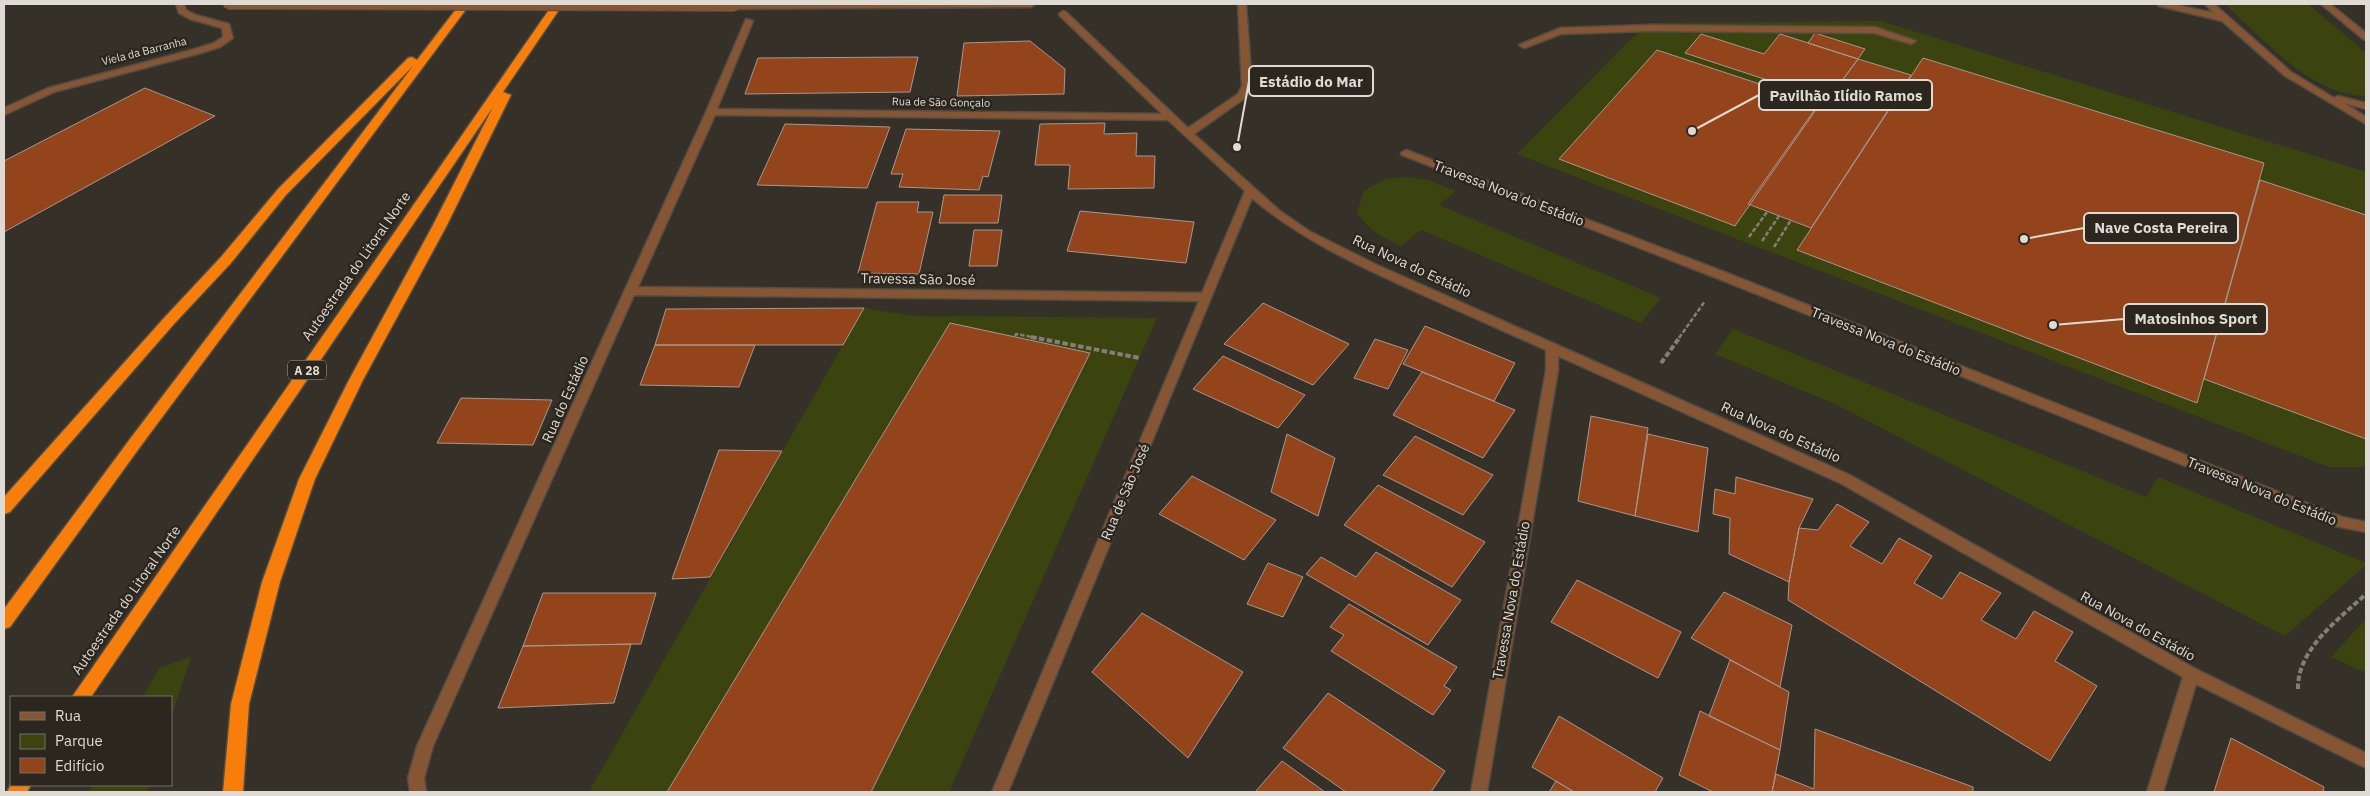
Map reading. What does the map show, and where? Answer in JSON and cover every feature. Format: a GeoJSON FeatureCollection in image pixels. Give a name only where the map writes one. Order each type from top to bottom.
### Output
{"type":"FeatureCollection","features":[{"type":"Feature","properties":{"kind":"highway"},"geometry":{"type":"LineString","coordinates":[[4,622],[465,4]]}},
{"type":"Feature","properties":{"kind":"highway","name":"Autoestrada do Litoral Norte"},"geometry":{"type":"LineString","coordinates":[[82,696],[558,4]]}},
{"type":"Feature","properties":{"kind":"highway"},"geometry":{"type":"LineString","coordinates":[[4,508],[169,321],[226,260],[282,192],[452,20]]}},
{"type":"Feature","properties":{"kind":"highway"},"geometry":{"type":"LineString","coordinates":[[233,792],[240,704],[271,582],[307,479],[356,380],[439,227],[532,43]]}},
{"type":"Feature","properties":{"kind":"street","name":"Viela da Barranha"},"geometry":{"type":"LineString","coordinates":[[4,112],[51,90],[198,51],[228,38],[226,26],[193,18],[182,11],[180,4]]}},
{"type":"Feature","properties":{"kind":"street"},"geometry":{"type":"LineString","coordinates":[[228,4],[735,6],[1031,4]]}},
{"type":"Feature","properties":{"kind":"street"},"geometry":{"type":"LineString","coordinates":[[1188,133],[1242,96],[1247,86],[1242,4]]}},
{"type":"Feature","properties":{"kind":"street"},"geometry":{"type":"LineString","coordinates":[[2162,4],[2225,18]]}},
{"type":"Feature","properties":{"kind":"street"},"geometry":{"type":"LineString","coordinates":[[2209,4],[2288,74],[2366,121]]}},
{"type":"Feature","properties":{"kind":"street"},"geometry":{"type":"LineString","coordinates":[[2325,4],[2366,37]]}},
{"type":"Feature","properties":{"kind":"street","name":"Rua Nova do Estádio"},"geometry":{"type":"LineString","coordinates":[[1063,14],[1250,191],[1276,213],[1322,241],[1373,268],[1845,479],[2192,674],[2308,734],[2366,761]]}},
{"type":"Feature","properties":{"kind":"street","name":"Rua do Estádio"},"geometry":{"type":"LineString","coordinates":[[418,792],[416,778],[425,746],[711,112],[749,21]]}},
{"type":"Feature","properties":{"kind":"street"},"geometry":{"type":"LineString","coordinates":[[1524,45],[1560,31],[1649,28],[1875,30],[1911,42]]}},
{"type":"Feature","properties":{"kind":"street"},"geometry":{"type":"LineString","coordinates":[[2321,94],[2366,106]]}},
{"type":"Feature","properties":{"kind":"street","name":"Rua de São Gonçalo"},"geometry":{"type":"LineString","coordinates":[[711,112],[1171,117]]}},
{"type":"Feature","properties":{"kind":"street","name":"Travessa Nova do Estádio"},"geometry":{"type":"LineString","coordinates":[[1406,153],[1723,276],[2340,522],[2366,527]]}},
{"type":"Feature","properties":{"kind":"street","name":"Rua de São José"},"geometry":{"type":"LineString","coordinates":[[1000,792],[1250,191]]}},
{"type":"Feature","properties":{"kind":"street","name":"Travessa São José"},"geometry":{"type":"LineString","coordinates":[[630,291],[1205,297]]}},
{"type":"Feature","properties":{"kind":"street","name":"Travessa Nova do Estádio"},"geometry":{"type":"LineString","coordinates":[[1479,792],[1552,370],[1552,349]]}},
{"type":"Feature","properties":{"kind":"street"},"geometry":{"type":"LineString","coordinates":[[2155,792],[2192,674]]}},
{"type":"Feature","properties":{"kind":"path"},"geometry":{"type":"LineString","coordinates":[[1749,237],[1767,212]]}},
{"type":"Feature","properties":{"kind":"path"},"geometry":{"type":"LineString","coordinates":[[1762,241],[1779,216]]}},
{"type":"Feature","properties":{"kind":"path"},"geometry":{"type":"LineString","coordinates":[[1774,247],[1791,220]]}},
{"type":"Feature","properties":{"kind":"path"},"geometry":{"type":"LineString","coordinates":[[1643,388],[1723,276]]}},
{"type":"Feature","properties":{"kind":"path"},"geometry":{"type":"LineString","coordinates":[[1015,336],[1016,334],[1140,358]]}},
{"type":"Feature","properties":{"kind":"path"},"geometry":{"type":"LineString","coordinates":[[2308,734],[2296,682],[2311,648],[2366,594]]}},
{"type":"Feature","properties":{"kind":"green space"},"geometry":{"type":"Polygon","coordinates":[[[2225,4],[2308,4],[2366,53],[2366,96],[2326,87],[2308,76],[2272,48],[2225,4]]]}},
{"type":"Feature","properties":{"kind":"green space"},"geometry":{"type":"Polygon","coordinates":[[[1881,21],[2366,172],[2366,467],[2329,467],[1517,154],[1647,23],[1881,21]]]}},
{"type":"Feature","properties":{"kind":"green space"},"geometry":{"type":"Polygon","coordinates":[[[1408,177],[1427,180],[1456,191],[1439,205],[1661,298],[1641,323],[1421,230],[1401,246],[1371,229],[1357,212],[1364,191],[1385,179],[1408,177]]]}},
{"type":"Feature","properties":{"kind":"green space"},"geometry":{"type":"Polygon","coordinates":[[[864,308],[913,316],[1157,318],[949,792],[871,792],[1090,353],[949,324],[667,792],[589,792],[864,308]]]}},
{"type":"Feature","properties":{"kind":"green space"},"geometry":{"type":"Polygon","coordinates":[[[1733,329],[2146,497],[2158,477],[2366,563],[2366,565],[2285,636],[1835,404],[1715,354],[1733,329]]]}},
{"type":"Feature","properties":{"kind":"green space"},"geometry":{"type":"Polygon","coordinates":[[[2366,619],[2366,673],[2331,657],[2366,619]]]}},
{"type":"Feature","properties":{"kind":"green space"},"geometry":{"type":"Polygon","coordinates":[[[191,657],[172,715],[172,696],[144,696],[159,668],[191,657]]]}},
{"type":"Feature","properties":{"kind":"green space"},"geometry":{"type":"Polygon","coordinates":[[[92,786],[150,786],[147,792],[88,792],[92,786]]]}},
{"type":"Feature","properties":{"kind":"building"},"geometry":{"type":"Polygon","coordinates":[[[1815,33],[1865,49],[1858,59],[1808,43],[1815,33]]]}},
{"type":"Feature","properties":{"kind":"building"},"geometry":{"type":"Polygon","coordinates":[[[1701,34],[1764,54],[1780,34],[1858,59],[1828,100],[1685,53],[1701,34]]]}},
{"type":"Feature","properties":{"kind":"building"},"geometry":{"type":"Polygon","coordinates":[[[1030,41],[1065,69],[1064,94],[957,96],[964,43],[1030,41]]]}},
{"type":"Feature","properties":{"kind":"building"},"geometry":{"type":"Polygon","coordinates":[[[1657,50],[1820,104],[1735,226],[1559,159],[1657,50]]]}},
{"type":"Feature","properties":{"kind":"building"},"geometry":{"type":"Polygon","coordinates":[[[918,57],[910,92],[745,94],[758,58],[918,57]]]}},
{"type":"Feature","properties":{"kind":"building"},"geometry":{"type":"Polygon","coordinates":[[[1923,58],[2264,163],[2197,403],[1797,250],[1923,58]]]}},
{"type":"Feature","properties":{"kind":"building"},"geometry":{"type":"Polygon","coordinates":[[[1858,59],[1911,75],[1811,228],[1748,204],[1823,98],[1828,100],[1858,59]]]}},
{"type":"Feature","properties":{"kind":"building"},"geometry":{"type":"Polygon","coordinates":[[[145,88],[215,116],[4,232],[4,161],[145,88]]]}},
{"type":"Feature","properties":{"kind":"building"},"geometry":{"type":"Polygon","coordinates":[[[1105,123],[1104,134],[1137,133],[1136,156],[1155,156],[1154,188],[1068,189],[1070,165],[1035,165],[1040,124],[1105,123]]]}},
{"type":"Feature","properties":{"kind":"building"},"geometry":{"type":"Polygon","coordinates":[[[785,124],[890,127],[867,188],[757,185],[785,124]]]}},
{"type":"Feature","properties":{"kind":"building"},"geometry":{"type":"Polygon","coordinates":[[[906,129],[1000,131],[988,177],[983,176],[979,190],[899,187],[903,174],[891,174],[906,129]]]}},
{"type":"Feature","properties":{"kind":"building"},"geometry":{"type":"Polygon","coordinates":[[[2260,180],[2366,215],[2366,439],[2204,379],[2260,180]]]}},
{"type":"Feature","properties":{"kind":"building"},"geometry":{"type":"Polygon","coordinates":[[[944,195],[1002,195],[998,223],[939,223],[944,195]]]}},
{"type":"Feature","properties":{"kind":"building"},"geometry":{"type":"Polygon","coordinates":[[[877,202],[919,202],[917,212],[933,212],[919,274],[858,273],[877,202]]]}},
{"type":"Feature","properties":{"kind":"building"},"geometry":{"type":"Polygon","coordinates":[[[1080,211],[1194,222],[1186,263],[1067,251],[1080,211]]]}},
{"type":"Feature","properties":{"kind":"building"},"geometry":{"type":"Polygon","coordinates":[[[974,230],[1002,230],[997,266],[969,266],[974,230]]]}},
{"type":"Feature","properties":{"kind":"building"},"geometry":{"type":"Polygon","coordinates":[[[1263,303],[1349,344],[1313,385],[1224,344],[1263,303]]]}},
{"type":"Feature","properties":{"kind":"building"},"geometry":{"type":"Polygon","coordinates":[[[864,308],[843,345],[655,345],[666,309],[864,308]]]}},
{"type":"Feature","properties":{"kind":"building"},"geometry":{"type":"Polygon","coordinates":[[[950,323],[1090,353],[871,792],[667,792],[950,323]]]}},
{"type":"Feature","properties":{"kind":"building"},"geometry":{"type":"Polygon","coordinates":[[[1425,326],[1515,363],[1494,401],[1403,364],[1425,326]]]}},
{"type":"Feature","properties":{"kind":"building"},"geometry":{"type":"Polygon","coordinates":[[[1375,339],[1408,350],[1388,389],[1354,378],[1375,339]]]}},
{"type":"Feature","properties":{"kind":"building"},"geometry":{"type":"Polygon","coordinates":[[[655,345],[755,345],[739,387],[640,385],[655,345]]]}},
{"type":"Feature","properties":{"kind":"building"},"geometry":{"type":"Polygon","coordinates":[[[1223,356],[1305,395],[1278,428],[1193,389],[1223,356]]]}},
{"type":"Feature","properties":{"kind":"building"},"geometry":{"type":"Polygon","coordinates":[[[1422,372],[1515,410],[1483,458],[1393,415],[1422,372]]]}},
{"type":"Feature","properties":{"kind":"building"},"geometry":{"type":"Polygon","coordinates":[[[461,398],[552,400],[533,445],[437,443],[461,398]]]}},
{"type":"Feature","properties":{"kind":"building"},"geometry":{"type":"Polygon","coordinates":[[[1591,416],[1648,428],[1635,516],[1578,501],[1591,416]]]}},
{"type":"Feature","properties":{"kind":"building"},"geometry":{"type":"Polygon","coordinates":[[[1287,434],[1335,458],[1318,516],[1271,492],[1287,434]]]}},
{"type":"Feature","properties":{"kind":"building"},"geometry":{"type":"Polygon","coordinates":[[[1648,434],[1708,448],[1698,532],[1635,516],[1648,434]]]}},
{"type":"Feature","properties":{"kind":"building"},"geometry":{"type":"Polygon","coordinates":[[[1415,436],[1493,475],[1463,515],[1383,475],[1415,436]]]}},
{"type":"Feature","properties":{"kind":"building"},"geometry":{"type":"Polygon","coordinates":[[[719,450],[782,451],[710,577],[672,579],[719,450]]]}},
{"type":"Feature","properties":{"kind":"building"},"geometry":{"type":"Polygon","coordinates":[[[1192,476],[1276,520],[1244,560],[1159,514],[1192,476]]]}},
{"type":"Feature","properties":{"kind":"building"},"geometry":{"type":"Polygon","coordinates":[[[1736,477],[1813,499],[1799,528],[1789,582],[1729,554],[1730,518],[1713,514],[1715,489],[1735,494],[1736,477]]]}},
{"type":"Feature","properties":{"kind":"building"},"geometry":{"type":"Polygon","coordinates":[[[1378,485],[1485,542],[1452,587],[1344,525],[1378,485]]]}},
{"type":"Feature","properties":{"kind":"building"},"geometry":{"type":"Polygon","coordinates":[[[1837,504],[1869,522],[1850,546],[1882,564],[1899,538],[1932,556],[1914,583],[1942,599],[1960,572],[2001,593],[1981,620],[2016,639],[2034,611],[2073,632],[2055,661],[2097,686],[2050,761],[1788,600],[1789,582],[1799,528],[1818,530],[1837,504]]]}},
{"type":"Feature","properties":{"kind":"building"},"geometry":{"type":"Polygon","coordinates":[[[1376,552],[1461,600],[1428,645],[1306,574],[1321,557],[1356,577],[1376,552]]]}},
{"type":"Feature","properties":{"kind":"building"},"geometry":{"type":"Polygon","coordinates":[[[1268,563],[1303,577],[1283,617],[1247,604],[1268,563]]]}},
{"type":"Feature","properties":{"kind":"building"},"geometry":{"type":"Polygon","coordinates":[[[1577,580],[1681,632],[1658,678],[1551,622],[1577,580]]]}},
{"type":"Feature","properties":{"kind":"building"},"geometry":{"type":"Polygon","coordinates":[[[1724,592],[1792,625],[1780,687],[1691,638],[1724,592]]]}},
{"type":"Feature","properties":{"kind":"building"},"geometry":{"type":"Polygon","coordinates":[[[543,593],[656,593],[641,644],[523,646],[543,593]]]}},
{"type":"Feature","properties":{"kind":"building"},"geometry":{"type":"Polygon","coordinates":[[[1349,604],[1457,667],[1444,686],[1451,690],[1433,715],[1331,651],[1344,635],[1330,627],[1349,604]]]}},
{"type":"Feature","properties":{"kind":"building"},"geometry":{"type":"Polygon","coordinates":[[[1142,613],[1243,672],[1188,758],[1092,672],[1142,613]]]}},
{"type":"Feature","properties":{"kind":"building"},"geometry":{"type":"Polygon","coordinates":[[[631,644],[614,703],[498,708],[523,646],[631,644]]]}},
{"type":"Feature","properties":{"kind":"building"},"geometry":{"type":"Polygon","coordinates":[[[1730,660],[1789,692],[1780,750],[1709,716],[1730,660]]]}},
{"type":"Feature","properties":{"kind":"building"},"geometry":{"type":"Polygon","coordinates":[[[1328,693],[1445,771],[1431,792],[1346,792],[1283,748],[1328,693]]]}},
{"type":"Feature","properties":{"kind":"building"},"geometry":{"type":"Polygon","coordinates":[[[1700,711],[1780,750],[1772,792],[1713,792],[1679,775],[1700,711]]]}},
{"type":"Feature","properties":{"kind":"building"},"geometry":{"type":"Polygon","coordinates":[[[1559,716],[1663,778],[1655,792],[1574,792],[1532,767],[1559,716]]]}},
{"type":"Feature","properties":{"kind":"building"},"geometry":{"type":"Polygon","coordinates":[[[1815,729],[1973,787],[1973,792],[1772,792],[1776,774],[1814,789],[1815,729]]]}},
{"type":"Feature","properties":{"kind":"building"},"geometry":{"type":"Polygon","coordinates":[[[2231,738],[2324,787],[2323,792],[2214,792],[2231,738]]]}},
{"type":"Feature","properties":{"kind":"building"},"geometry":{"type":"Polygon","coordinates":[[[1282,761],[1325,792],[1255,792],[1282,761]]]}},
{"type":"Feature","properties":{"kind":"building"},"geometry":{"type":"Polygon","coordinates":[[[1556,781],[1574,792],[1549,792],[1556,781]]]}},
{"type":"Feature","properties":{"kind":"place","name":"Pavilhão Ilídio Ramos"},"geometry":{"type":"Point","coordinates":[1692,131]}},
{"type":"Feature","properties":{"kind":"place","name":"Estádio do Mar"},"geometry":{"type":"Point","coordinates":[1237,147]}},
{"type":"Feature","properties":{"kind":"place","name":"Nave Costa Pereira"},"geometry":{"type":"Point","coordinates":[2024,239]}},
{"type":"Feature","properties":{"kind":"place","name":"Matosinhos Sport"},"geometry":{"type":"Point","coordinates":[2053,325]}}]}
